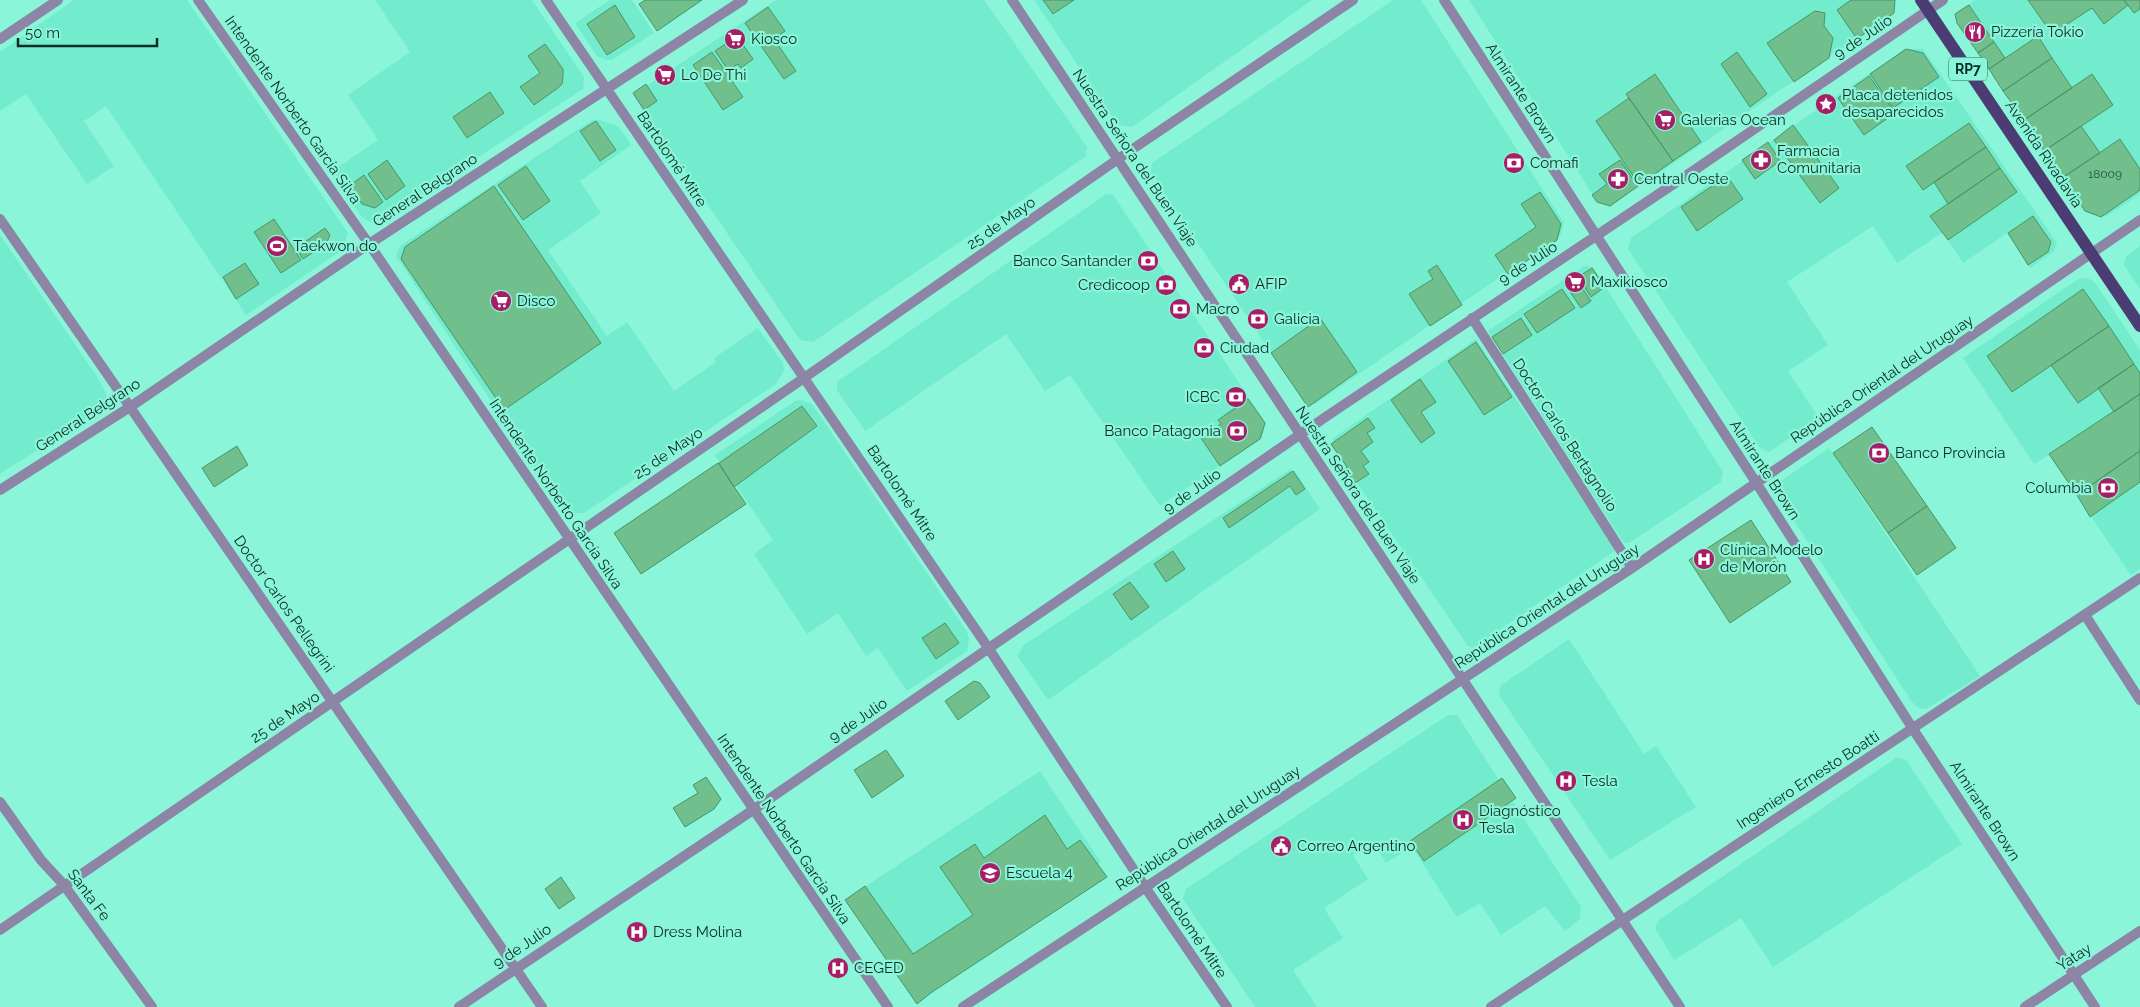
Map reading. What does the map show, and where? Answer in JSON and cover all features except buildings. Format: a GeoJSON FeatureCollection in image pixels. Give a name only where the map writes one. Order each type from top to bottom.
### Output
{"type":"FeatureCollection","features":[{"type":"Feature","properties":{"kind":"main road","name":"Avenida Rivadavia"},"geometry":{"type":"LineString","coordinates":[[1925,5],[2140,326]]}},
{"type":"Feature","properties":{"kind":"street"},"geometry":{"type":"LineString","coordinates":[[0,39],[58,0]]}},
{"type":"Feature","properties":{"kind":"street","name":"Intendente Norberto García Silva"},"geometry":{"type":"LineString","coordinates":[[198,0],[369,244],[888,1007]]}},
{"type":"Feature","properties":{"kind":"street","name":"Bartolomé Mitre"},"geometry":{"type":"LineString","coordinates":[[546,0],[989,648],[1145,888],[1227,1007]]}},
{"type":"Feature","properties":{"kind":"street","name":"General Belgrano"},"geometry":{"type":"LineString","coordinates":[[0,490],[130,406],[369,244],[743,0]]}},
{"type":"Feature","properties":{"kind":"street","name":"Nuestra Señora del Buen Viaje"},"geometry":{"type":"LineString","coordinates":[[1012,0],[1680,1007]]}},
{"type":"Feature","properties":{"kind":"street","name":"25 de Mayo"},"geometry":{"type":"LineString","coordinates":[[0,930],[804,378],[1118,159],[1353,0]]}},
{"type":"Feature","properties":{"kind":"street","name":"Almirante Brown"},"geometry":{"type":"LineString","coordinates":[[1444,0],[1913,729],[2095,1007]]}},
{"type":"Feature","properties":{"kind":"street","name":"9 de Julio"},"geometry":{"type":"LineString","coordinates":[[459,1007],[753,810],[1472,318],[1596,237],[1925,5],[1943,0]]}},
{"type":"Feature","properties":{"kind":"street","name":"Doctor Carlos Pellegrini"},"geometry":{"type":"LineString","coordinates":[[0,219],[542,1007]]}},
{"type":"Feature","properties":{"kind":"street","name":"República Oriental del Uruguay"},"geometry":{"type":"LineString","coordinates":[[963,1007],[1632,568],[2140,220]]}},
{"type":"Feature","properties":{"kind":"street","name":"Doctor Carlos Bertagnolio"},"geometry":{"type":"LineString","coordinates":[[1472,318],[1632,568]]}},
{"type":"Feature","properties":{"kind":"street","name":"Ingeniero Ernesto Boatti"},"geometry":{"type":"LineString","coordinates":[[1491,1007],[2140,578]]}},
{"type":"Feature","properties":{"kind":"street"},"geometry":{"type":"LineString","coordinates":[[2085,615],[2140,700]]}},
{"type":"Feature","properties":{"kind":"street","name":"Santa Fe"},"geometry":{"type":"LineString","coordinates":[[0,802],[41,860],[64,885],[152,1007]]}},
{"type":"Feature","properties":{"kind":"street","name":"Yatay"},"geometry":{"type":"LineString","coordinates":[[2025,1007],[2140,931]]}},
{"type":"Feature","properties":{"kind":"shaded area"},"geometry":{"type":"Polygon","coordinates":[[[74,0],[187,0],[348,233],[344,247],[338,253],[246,315],[106,106],[84,121],[114,166],[87,184],[26,94],[0,111],[0,52],[74,0]]]}},
{"type":"Feature","properties":{"kind":"shaded area"},"geometry":{"type":"Polygon","coordinates":[[[375,0],[532,0],[584,77],[583,89],[377,223],[368,221],[361,216],[331,172],[378,140],[348,95],[410,52],[375,0]]]}},
{"type":"Feature","properties":{"kind":"shaded area"},"geometry":{"type":"Polygon","coordinates":[[[610,0],[632,0],[654,33],[612,60],[607,60],[597,56],[575,23],[610,0]]]}},
{"type":"Feature","properties":{"kind":"shaded area"},"geometry":{"type":"Polygon","coordinates":[[[776,0],[984,0],[1087,147],[1085,157],[813,342],[800,340],[633,95],[776,0]]]}},
{"type":"Feature","properties":{"kind":"shaded area"},"geometry":{"type":"Polygon","coordinates":[[[1034,0],[1312,0],[1132,127],[1118,125],[1034,0]]]}},
{"type":"Feature","properties":{"kind":"shaded area"},"geometry":{"type":"Polygon","coordinates":[[[1393,0],[1421,0],[1564,223],[1560,236],[1315,404],[1304,402],[1151,173],[1152,163],[1393,0]]]}},
{"type":"Feature","properties":{"kind":"shaded area"},"geometry":{"type":"Polygon","coordinates":[[[1469,0],[1894,0],[1893,13],[1611,206],[1598,203],[1469,0]]]}},
{"type":"Feature","properties":{"kind":"shaded area"},"geometry":{"type":"Polygon","coordinates":[[[1975,0],[2140,0],[2140,194],[2107,216],[2090,214],[1957,19],[1958,11],[1975,0]]]}},
{"type":"Feature","properties":{"kind":"shaded area"},"geometry":{"type":"Polygon","coordinates":[[[1905,49],[1923,49],[2057,243],[2054,251],[2030,268],[2007,233],[1963,263],[1943,232],[1897,263],[1873,226],[1787,282],[1828,345],[1788,371],[1819,418],[1769,452],[1760,448],[1628,249],[1631,238],[1905,49]]]}},
{"type":"Feature","properties":{"kind":"shaded area"},"geometry":{"type":"Polygon","coordinates":[[[592,120],[600,120],[619,127],[631,145],[580,181],[601,213],[548,250],[607,336],[627,322],[674,391],[716,362],[714,358],[758,328],[783,363],[784,370],[776,384],[584,513],[569,513],[563,511],[396,256],[400,246],[592,120]]]}},
{"type":"Feature","properties":{"kind":"shaded area"},"geometry":{"type":"Polygon","coordinates":[[[1106,194],[1113,195],[1266,423],[1262,438],[1160,506],[1070,375],[1045,391],[1006,334],[865,431],[837,390],[837,382],[1106,194]]]}},
{"type":"Feature","properties":{"kind":"shaded area"},"geometry":{"type":"Polygon","coordinates":[[[0,235],[98,378],[107,396],[104,407],[0,474],[0,235]]]}},
{"type":"Feature","properties":{"kind":"shaded area"},"geometry":{"type":"Polygon","coordinates":[[[2140,246],[2140,289],[2124,265],[2126,256],[2140,246]]]}},
{"type":"Feature","properties":{"kind":"shaded area"},"geometry":{"type":"Polygon","coordinates":[[[1584,266],[1593,267],[1723,472],[1721,482],[1629,543],[1624,543],[1488,331],[1584,266]]]}},
{"type":"Feature","properties":{"kind":"shaded area"},"geometry":{"type":"Polygon","coordinates":[[[2078,279],[2092,280],[2096,284],[2140,350],[2140,569],[2131,575],[2049,455],[2034,464],[1963,358],[2078,279]]]}},
{"type":"Feature","properties":{"kind":"shaded area"},"geometry":{"type":"Polygon","coordinates":[[[1476,339],[1616,550],[1473,648],[1468,646],[1332,446],[1333,438],[1476,339]]]}},
{"type":"Feature","properties":{"kind":"shaded area"},"geometry":{"type":"Polygon","coordinates":[[[801,400],[812,404],[967,632],[969,639],[967,651],[907,691],[878,648],[866,656],[838,613],[807,634],[754,554],[773,540],[715,455],[795,401],[801,400]]]}},
{"type":"Feature","properties":{"kind":"shaded area"},"geometry":{"type":"Polygon","coordinates":[[[1829,448],[1980,676],[1926,709],[1919,708],[1912,702],[1778,496],[1776,486],[1782,480],[1829,448]]]}},
{"type":"Feature","properties":{"kind":"shaded area"},"geometry":{"type":"Polygon","coordinates":[[[1289,470],[1295,471],[1320,509],[1048,700],[1017,656],[1024,645],[1289,470]]]}},
{"type":"Feature","properties":{"kind":"shaded area"},"geometry":{"type":"Polygon","coordinates":[[[1569,639],[1644,754],[1656,746],[1696,807],[1610,860],[1499,695],[1500,686],[1569,639]]]}},
{"type":"Feature","properties":{"kind":"shaded area"},"geometry":{"type":"Polygon","coordinates":[[[1448,715],[1457,715],[1581,907],[1580,919],[1565,931],[1545,906],[1501,935],[1480,903],[1457,917],[1412,847],[1386,863],[1372,842],[1353,855],[1368,879],[1324,908],[1343,938],[1293,970],[1317,1007],[1255,1007],[1183,899],[1186,889],[1448,715]]]}},
{"type":"Feature","properties":{"kind":"shaded area"},"geometry":{"type":"Polygon","coordinates":[[[1897,757],[1906,760],[1962,844],[1773,967],[1741,918],[1674,960],[1655,928],[1659,920],[1897,757]]]}},
{"type":"Feature","properties":{"kind":"shaded area","name":"Escuela 4"},"geometry":{"type":"Polygon","coordinates":[[[1040,771],[1100,861],[1090,886],[926,997],[914,996],[845,900],[1040,771]]]}},
{"type":"Feature","properties":{"kind":"place","name":"Pizzería Tokio"},"geometry":{"type":"Point","coordinates":[1975,32]}},
{"type":"Feature","properties":{"kind":"place","name":"Kiosco"},"geometry":{"type":"Point","coordinates":[735,39]}},
{"type":"Feature","properties":{"kind":"place","name":"Lo De Thi"},"geometry":{"type":"Point","coordinates":[665,75]}},
{"type":"Feature","properties":{"kind":"place","name":"Placa detenidos desaparecidos"},"geometry":{"type":"Point","coordinates":[1826,104]}},
{"type":"Feature","properties":{"kind":"place","name":"Galerias Ocean"},"geometry":{"type":"Point","coordinates":[1665,120]}},
{"type":"Feature","properties":{"kind":"place","name":"Farmacia Comunitaria"},"geometry":{"type":"Point","coordinates":[1761,160]}},
{"type":"Feature","properties":{"kind":"place","name":"Comafi"},"geometry":{"type":"Point","coordinates":[1514,163]}},
{"type":"Feature","properties":{"kind":"place","name":"Central Oeste"},"geometry":{"type":"Point","coordinates":[1618,179]}},
{"type":"Feature","properties":{"kind":"place","name":"Taekwon do"},"geometry":{"type":"Point","coordinates":[277,246]}},
{"type":"Feature","properties":{"kind":"place","name":"Banco Santander"},"geometry":{"type":"Point","coordinates":[1148,261]}},
{"type":"Feature","properties":{"kind":"place","name":"Maxikiosco"},"geometry":{"type":"Point","coordinates":[1575,282]}},
{"type":"Feature","properties":{"kind":"place","name":"AFIP"},"geometry":{"type":"Point","coordinates":[1239,284]}},
{"type":"Feature","properties":{"kind":"place","name":"Credicoop"},"geometry":{"type":"Point","coordinates":[1166,285]}},
{"type":"Feature","properties":{"kind":"place","name":"Disco"},"geometry":{"type":"Point","coordinates":[501,301]}},
{"type":"Feature","properties":{"kind":"place","name":"Macro"},"geometry":{"type":"Point","coordinates":[1180,309]}},
{"type":"Feature","properties":{"kind":"place","name":"Galicia"},"geometry":{"type":"Point","coordinates":[1258,319]}},
{"type":"Feature","properties":{"kind":"place","name":"Ciudad"},"geometry":{"type":"Point","coordinates":[1204,348]}},
{"type":"Feature","properties":{"kind":"place","name":"ICBC"},"geometry":{"type":"Point","coordinates":[1236,397]}},
{"type":"Feature","properties":{"kind":"place","name":"Banco Patagonia"},"geometry":{"type":"Point","coordinates":[1237,431]}},
{"type":"Feature","properties":{"kind":"place","name":"Banco Provincia"},"geometry":{"type":"Point","coordinates":[1879,453]}},
{"type":"Feature","properties":{"kind":"place","name":"Columbia"},"geometry":{"type":"Point","coordinates":[2108,488]}},
{"type":"Feature","properties":{"kind":"place","name":"Clínica Modelo de Morón"},"geometry":{"type":"Point","coordinates":[1704,559]}},
{"type":"Feature","properties":{"kind":"place","name":"Tesla"},"geometry":{"type":"Point","coordinates":[1566,781]}},
{"type":"Feature","properties":{"kind":"place","name":"Diagnóstico Tesla"},"geometry":{"type":"Point","coordinates":[1463,820]}},
{"type":"Feature","properties":{"kind":"place","name":"Correo Argentino"},"geometry":{"type":"Point","coordinates":[1281,846]}},
{"type":"Feature","properties":{"kind":"place","name":"Escuela 4"},"geometry":{"type":"Point","coordinates":[990,873]}},
{"type":"Feature","properties":{"kind":"place","name":"Dress Molina"},"geometry":{"type":"Point","coordinates":[637,932]}},
{"type":"Feature","properties":{"kind":"place","name":"CEGED"},"geometry":{"type":"Point","coordinates":[838,968]}}]}
